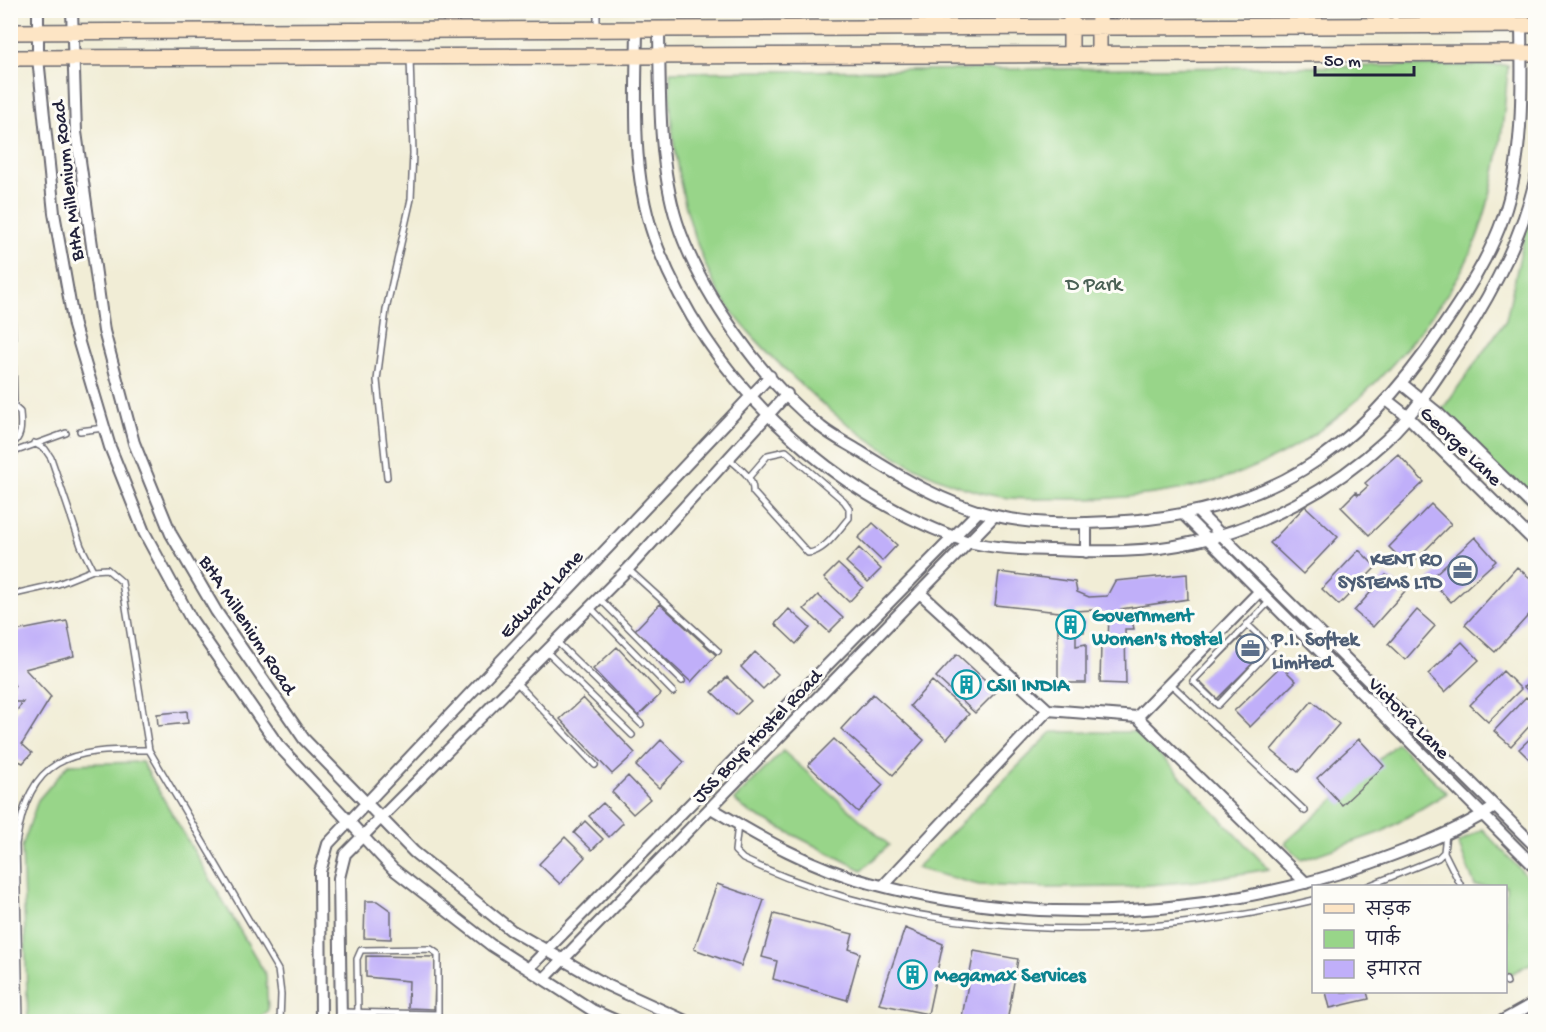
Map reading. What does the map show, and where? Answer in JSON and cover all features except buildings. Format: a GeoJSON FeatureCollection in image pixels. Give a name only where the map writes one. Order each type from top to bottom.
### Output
{"type":"FeatureCollection","features":[{"type":"Feature","properties":{"kind":"street","name":"BHA Millenium Road"},"geometry":{"type":"LineString","coordinates":[[38,10],[38,58],[54,213],[72,314],[104,428],[144,532],[191,619],[278,745],[402,876],[491,945],[601,1018],[619,1022]]}},
{"type":"Feature","properties":{"kind":"street","name":"BHA Millenium Road"},"geometry":{"type":"LineString","coordinates":[[72,10],[76,132],[104,331],[134,443],[171,534],[216,610],[304,739],[414,852],[502,923],[546,951],[607,985],[688,1022]]}},
{"type":"Feature","properties":{"kind":"street"},"geometry":{"type":"LineString","coordinates":[[1071,10],[1071,54]]}},
{"type":"Feature","properties":{"kind":"street"},"geometry":{"type":"LineString","coordinates":[[1099,10],[1099,54]]}},
{"type":"Feature","properties":{"kind":"street"},"geometry":{"type":"LineString","coordinates":[[10,32],[1528,26],[1528,52],[1517,150],[1504,217],[1485,262],[1426,353],[1388,401],[1320,461],[1278,484],[1234,501],[1184,515],[1086,523],[1036,523],[994,516],[936,495],[876,462],[820,427],[770,376],[706,290],[677,223],[667,178],[659,30]]}},
{"type":"Feature","properties":{"kind":"street"},"geometry":{"type":"LineString","coordinates":[[637,30],[635,129],[641,187],[657,246],[683,303],[729,372],[768,414],[834,473],[887,505],[952,537],[1013,549],[1086,552],[1143,549],[1206,538],[1246,525],[1317,493],[1358,464],[1389,437],[1434,384],[1476,316],[1516,241],[1536,177]]}},
{"type":"Feature","properties":{"kind":"street"},"geometry":{"type":"LineString","coordinates":[[10,58],[1528,52]]}},
{"type":"Feature","properties":{"kind":"street","name":"Edward Lane"},"geometry":{"type":"LineString","coordinates":[[321,1022],[320,872],[328,844],[770,376]]}},
{"type":"Feature","properties":{"kind":"street","name":"George Lane"},"geometry":{"type":"LineString","coordinates":[[1402,384],[1439,414],[1536,509]]}},
{"type":"Feature","properties":{"kind":"street"},"geometry":{"type":"LineString","coordinates":[[341,1017],[339,878],[345,854],[514,681],[628,569],[788,394]]}},
{"type":"Feature","properties":{"kind":"street","name":"George Lane"},"geometry":{"type":"LineString","coordinates":[[1388,401],[1407,416],[1536,543]]}},
{"type":"Feature","properties":{"kind":"street","name":"JSS Boys Hostel Road"},"geometry":{"type":"LineString","coordinates":[[528,969],[978,511]]}},
{"type":"Feature","properties":{"kind":"street","name":"Victoria Lane"},"geometry":{"type":"LineString","coordinates":[[1197,512],[1536,847]]}},
{"type":"Feature","properties":{"kind":"street","name":"Victoria Lane"},"geometry":{"type":"LineString","coordinates":[[1184,515],[1536,868]]}},
{"type":"Feature","properties":{"kind":"street","name":"JSS Boys Hostel Road"},"geometry":{"type":"LineString","coordinates":[[544,979],[994,516]]}},
{"type":"Feature","properties":{"kind":"street"},"geometry":{"type":"LineString","coordinates":[[1086,523],[1086,552]]}},
{"type":"Feature","properties":{"kind":"street"},"geometry":{"type":"LineString","coordinates":[[1137,717],[1259,592]]}},
{"type":"Feature","properties":{"kind":"street"},"geometry":{"type":"LineString","coordinates":[[920,593],[1048,710],[1137,717],[1306,883]]}},
{"type":"Feature","properties":{"kind":"street"},"geometry":{"type":"LineString","coordinates":[[883,886],[1048,710]]}},
{"type":"Feature","properties":{"kind":"street"},"geometry":{"type":"LineString","coordinates":[[734,760],[746,771]]}},
{"type":"Feature","properties":{"kind":"street"},"geometry":{"type":"LineString","coordinates":[[711,808],[785,852],[883,886],[975,904],[1054,910],[1150,910],[1204,905],[1306,883],[1406,851],[1446,834],[1495,807]]}},
{"type":"Feature","properties":{"kind":"street"},"geometry":{"type":"LineString","coordinates":[[1500,1022],[1536,1002]]}},
{"type":"Feature","properties":{"kind":"lane"},"geometry":{"type":"LineString","coordinates":[[597,10],[597,30]]}},
{"type":"Feature","properties":{"kind":"lane"},"geometry":{"type":"LineString","coordinates":[[1395,10],[1395,28]]}},
{"type":"Feature","properties":{"kind":"lane"},"geometry":{"type":"LineString","coordinates":[[387,477],[377,380],[386,310],[411,199],[413,153],[410,56]]}},
{"type":"Feature","properties":{"kind":"lane"},"geometry":{"type":"LineString","coordinates":[[10,232],[12,404],[21,412],[20,436],[10,457]]}},
{"type":"Feature","properties":{"kind":"lane"},"geometry":{"type":"LineString","coordinates":[[80,431],[104,428]]}},
{"type":"Feature","properties":{"kind":"lane"},"geometry":{"type":"LineString","coordinates":[[15,446],[66,433]]}},
{"type":"Feature","properties":{"kind":"lane"},"geometry":{"type":"LineString","coordinates":[[34,443],[45,449],[51,458],[81,546],[93,570]]}},
{"type":"Feature","properties":{"kind":"lane"},"geometry":{"type":"LineString","coordinates":[[728,458],[749,477],[753,484],[753,492],[808,553],[816,553],[822,548],[849,518],[849,508],[844,501],[786,451],[768,455],[749,477]]}},
{"type":"Feature","properties":{"kind":"lane"},"geometry":{"type":"LineString","coordinates":[[10,553],[11,595],[58,584],[93,570],[107,569],[122,582],[149,750],[278,970],[281,994],[280,1022]]}},
{"type":"Feature","properties":{"kind":"lane"},"geometry":{"type":"LineString","coordinates":[[628,569],[718,651]]}},
{"type":"Feature","properties":{"kind":"lane"},"geometry":{"type":"LineString","coordinates":[[599,598],[682,681]]}},
{"type":"Feature","properties":{"kind":"lane"},"geometry":{"type":"LineString","coordinates":[[1247,624],[1272,648],[1218,705],[1193,681],[1247,624],[1269,602]]}},
{"type":"Feature","properties":{"kind":"lane"},"geometry":{"type":"LineString","coordinates":[[590,607],[673,692]]}},
{"type":"Feature","properties":{"kind":"lane"},"geometry":{"type":"LineString","coordinates":[[556,641],[641,724]]}},
{"type":"Feature","properties":{"kind":"lane"},"geometry":{"type":"LineString","coordinates":[[546,650],[632,735]]}},
{"type":"Feature","properties":{"kind":"lane"},"geometry":{"type":"LineString","coordinates":[[514,681],[595,765]]}},
{"type":"Feature","properties":{"kind":"lane"},"geometry":{"type":"LineString","coordinates":[[1170,683],[1305,811]]}},
{"type":"Feature","properties":{"kind":"lane"},"geometry":{"type":"LineString","coordinates":[[20,1022],[16,844],[20,818],[27,797],[46,772],[70,756],[109,749],[149,750]]}},
{"type":"Feature","properties":{"kind":"lane"},"geometry":{"type":"LineString","coordinates":[[738,824],[735,851],[743,859],[849,898],[934,918],[1002,926],[1110,927],[1197,923],[1312,900]]}},
{"type":"Feature","properties":{"kind":"lane"},"geometry":{"type":"LineString","coordinates":[[1446,834],[1444,852],[1460,885]]}},
{"type":"Feature","properties":{"kind":"lane"},"geometry":{"type":"LineString","coordinates":[[1371,885],[1421,867],[1444,852]]}},
{"type":"Feature","properties":{"kind":"lane"},"geometry":{"type":"LineString","coordinates":[[358,1013],[357,959],[362,950],[431,949],[438,954],[438,1022]]}},
{"type":"Feature","properties":{"kind":"lane"},"geometry":{"type":"LineString","coordinates":[[341,1017],[358,1013],[438,1014]]}},
{"type":"Feature","properties":{"kind":"green space","name":"D Park"},"geometry":{"type":"Polygon","coordinates":[[[1508,65],[1498,159],[1487,206],[1472,250],[1453,286],[1413,340],[1378,380],[1342,414],[1303,442],[1263,463],[1220,480],[1174,491],[1125,497],[1021,499],[1001,497],[964,488],[911,465],[886,451],[817,399],[750,334],[729,308],[713,282],[693,232],[679,179],[670,99],[670,72],[1508,65]]]}},
{"type":"Feature","properties":{"kind":"green space"},"geometry":{"type":"Polygon","coordinates":[[[1535,204],[1535,509],[1439,414],[1506,320],[1525,233],[1535,204]]]}},
{"type":"Feature","properties":{"kind":"green space"},"geometry":{"type":"Polygon","coordinates":[[[1052,732],[1138,732],[1269,869],[1197,881],[1125,887],[1048,888],[979,885],[916,868],[1052,732]]]}},
{"type":"Feature","properties":{"kind":"green space"},"geometry":{"type":"Polygon","coordinates":[[[1397,743],[1447,793],[1384,831],[1302,860],[1285,843],[1397,743]]]}},
{"type":"Feature","properties":{"kind":"green space"},"geometry":{"type":"Polygon","coordinates":[[[783,751],[889,845],[862,870],[749,812],[734,800],[783,751]]]}},
{"type":"Feature","properties":{"kind":"green space"},"geometry":{"type":"Polygon","coordinates":[[[142,762],[266,975],[268,1010],[255,1022],[28,1021],[22,847],[38,800],[69,764],[142,762]]]}},
{"type":"Feature","properties":{"kind":"green space"},"geometry":{"type":"Polygon","coordinates":[[[1482,829],[1535,885],[1535,961],[1509,975],[1507,969],[1507,885],[1475,885],[1458,843],[1482,829]]]}},
{"type":"Feature","properties":{"kind":"place","name":"KENT RO SYSTEMS LTD"},"geometry":{"type":"Point","coordinates":[1463,570]}},
{"type":"Feature","properties":{"kind":"place","name":"Government Women's Hostel"},"geometry":{"type":"Point","coordinates":[1071,625]}},
{"type":"Feature","properties":{"kind":"place","name":"P.I. Softek Limited"},"geometry":{"type":"Point","coordinates":[1251,649]}},
{"type":"Feature","properties":{"kind":"place","name":"CSII INDIA"},"geometry":{"type":"Point","coordinates":[966,684]}},
{"type":"Feature","properties":{"kind":"place","name":"Megamax Services"},"geometry":{"type":"Point","coordinates":[913,974]}}]}
